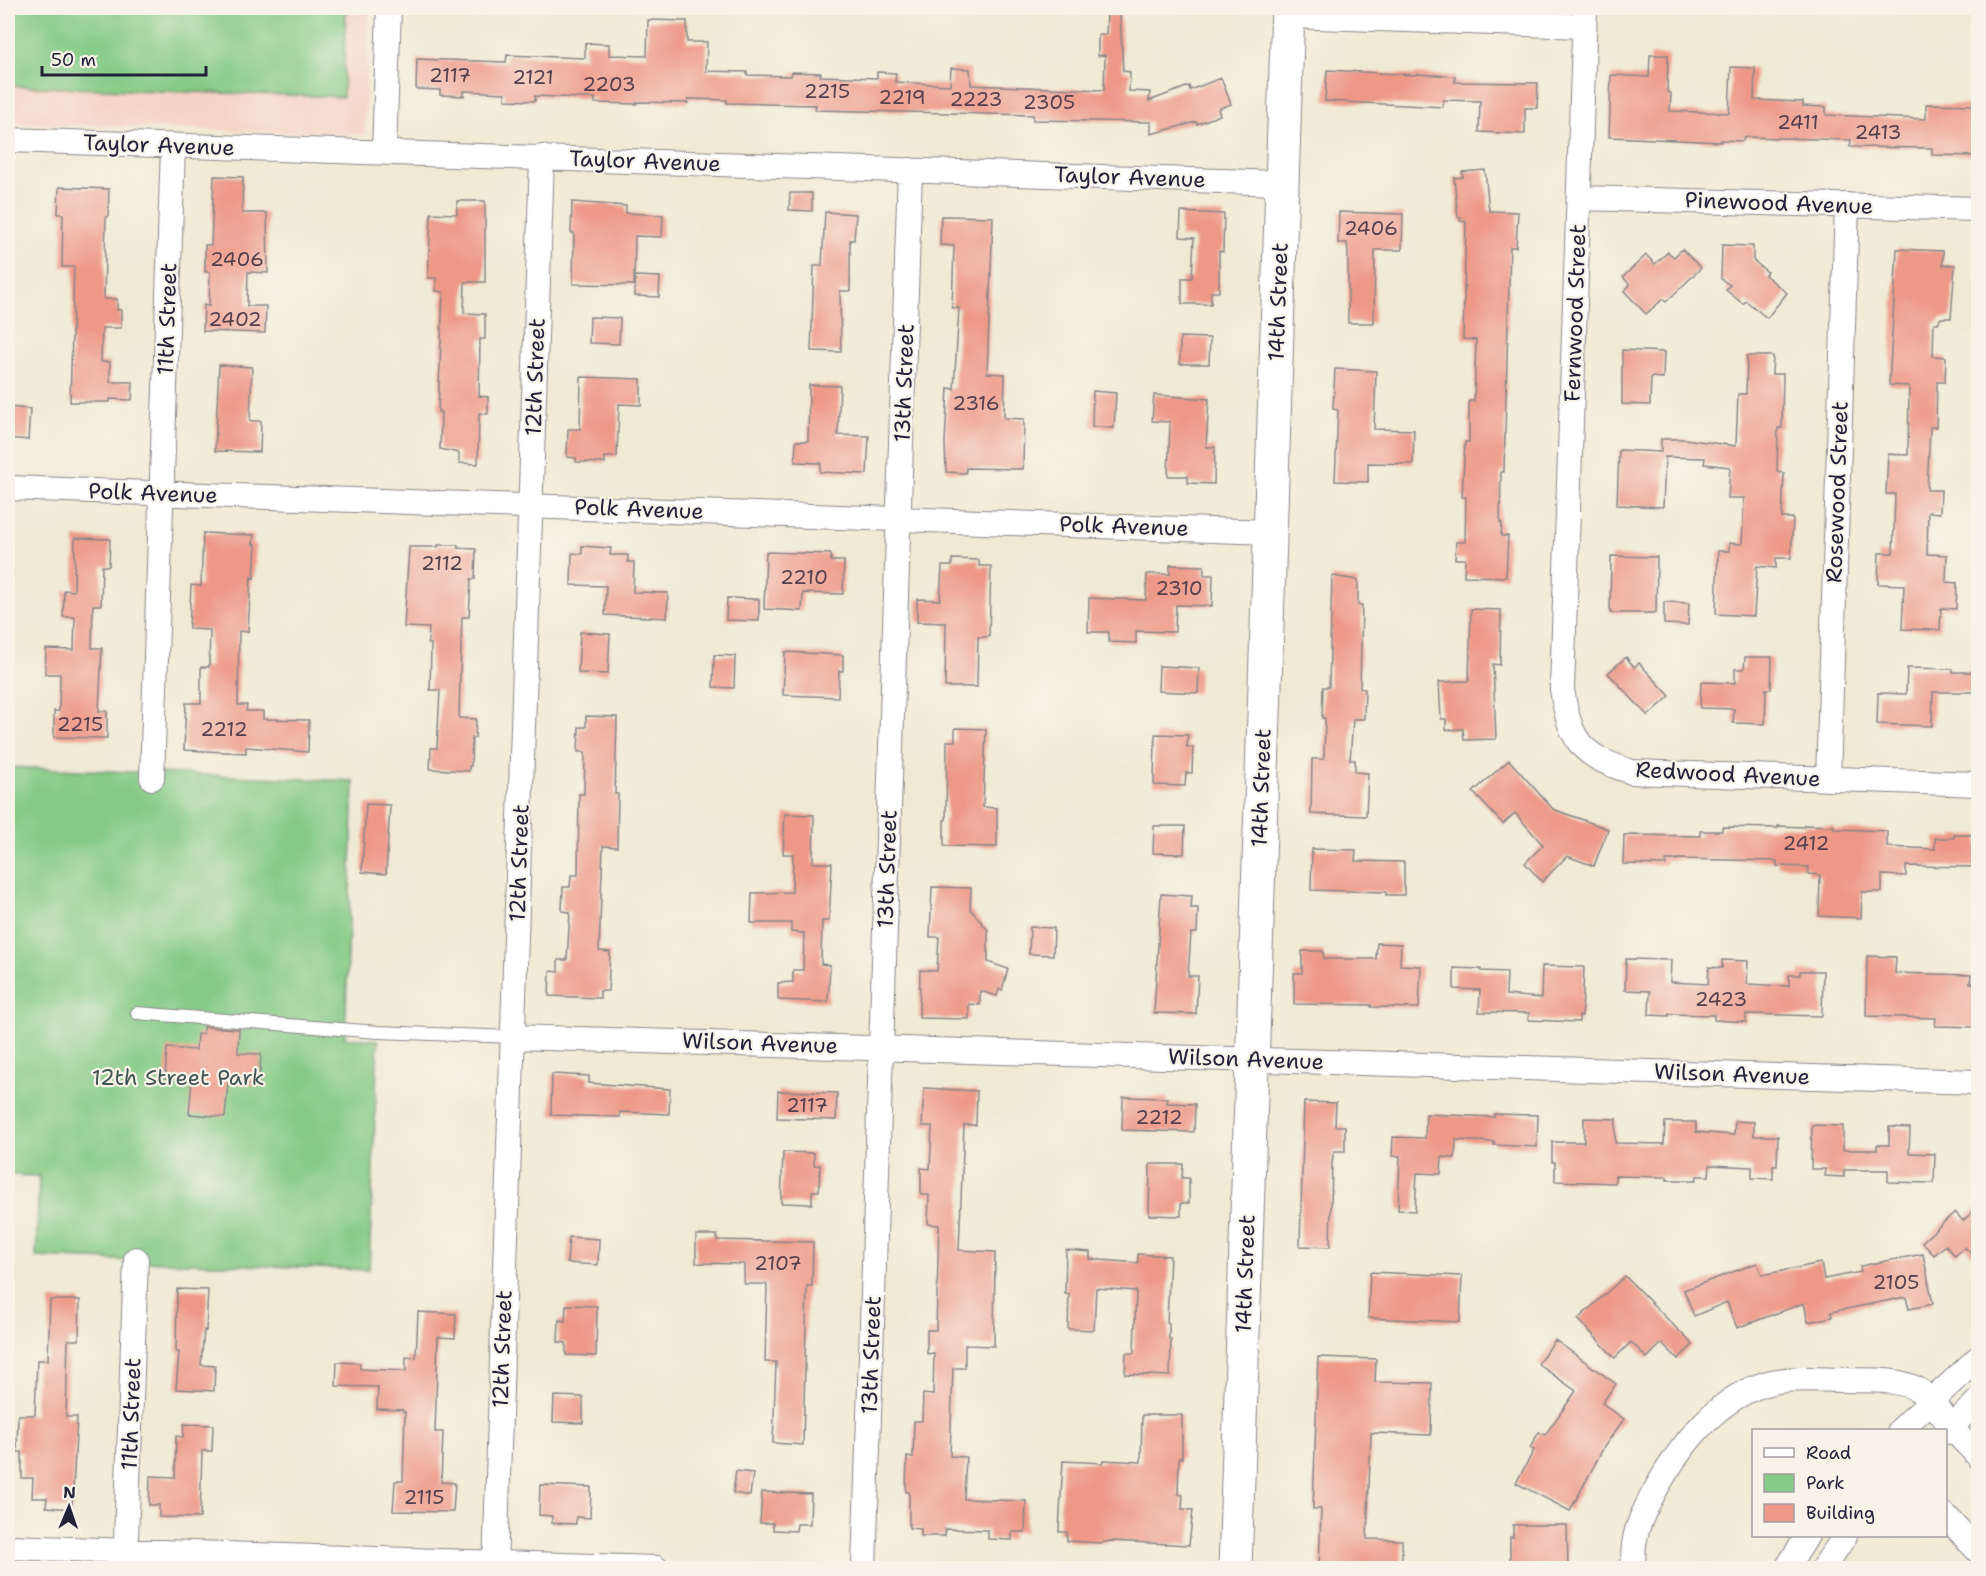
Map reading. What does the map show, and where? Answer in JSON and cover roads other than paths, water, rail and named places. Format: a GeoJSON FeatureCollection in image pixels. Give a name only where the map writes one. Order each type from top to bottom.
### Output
{"type":"FeatureCollection","features":[{"type":"Feature","properties":{"kind":"street"},"geometry":{"type":"LineString","coordinates":[[384,152],[389,8]]}},
{"type":"Feature","properties":{"kind":"street"},"geometry":{"type":"LineString","coordinates":[[1288,12],[1585,17]]}},
{"type":"Feature","properties":{"kind":"street","name":"14th Street"},"geometry":{"type":"LineString","coordinates":[[1235,1569],[1288,12]]}},
{"type":"Feature","properties":{"kind":"street","name":"Fernwood Street"},"geometry":{"type":"LineString","coordinates":[[1564,618],[1585,17]]}},
{"type":"Feature","properties":{"kind":"street","name":"Taylor Avenue"},"geometry":{"type":"LineString","coordinates":[[8,140],[1282,183]]}},
{"type":"Feature","properties":{"kind":"street","name":"11th Street"},"geometry":{"type":"LineString","coordinates":[[152,778],[173,146]]}},
{"type":"Feature","properties":{"kind":"street","name":"12th Street"},"geometry":{"type":"LineString","coordinates":[[495,1566],[542,157]]}},
{"type":"Feature","properties":{"kind":"street","name":"13th Street"},"geometry":{"type":"LineString","coordinates":[[864,1569],[910,170]]}},
{"type":"Feature","properties":{"kind":"street","name":"Pinewood Avenue"},"geometry":{"type":"LineString","coordinates":[[1579,198],[1978,209]]}},
{"type":"Feature","properties":{"kind":"street","name":"Rosewood Street"},"geometry":{"type":"LineString","coordinates":[[1828,779],[1847,205]]}},
{"type":"Feature","properties":{"kind":"street","name":"Polk Avenue"},"geometry":{"type":"LineString","coordinates":[[8,488],[1270,532]]}},
{"type":"Feature","properties":{"kind":"street","name":"Redwood Avenue"},"geometry":{"type":"LineString","coordinates":[[1564,618],[1562,689],[1566,717],[1575,739],[1585,750],[1611,765],[1632,772],[1978,784]]}},
{"type":"Feature","properties":{"kind":"street","name":"Wilson Avenue"},"geometry":{"type":"LineString","coordinates":[[513,1037],[1978,1082]]}},
{"type":"Feature","properties":{"kind":"street","name":"11th Street"},"geometry":{"type":"LineString","coordinates":[[125,1560],[136,1259]]}},
{"type":"Feature","properties":{"kind":"street"},"geometry":{"type":"LineString","coordinates":[[1902,1429],[1978,1358]]}},
{"type":"Feature","properties":{"kind":"street"},"geometry":{"type":"LineString","coordinates":[[1634,1569],[1632,1555],[1635,1532],[1665,1473],[1712,1415],[1726,1403],[1749,1390],[1773,1382],[1801,1379],[1898,1382],[1918,1390],[1931,1402],[1948,1429],[1978,1456]]}},
{"type":"Feature","properties":{"kind":"street"},"geometry":{"type":"LineString","coordinates":[[1948,1429],[1978,1401]]}},
{"type":"Feature","properties":{"kind":"street"},"geometry":{"type":"LineString","coordinates":[[1947,1517],[1978,1551]]}},
{"type":"Feature","properties":{"kind":"street"},"geometry":{"type":"LineString","coordinates":[[1787,1569],[1806,1537]]}},
{"type":"Feature","properties":{"kind":"street"},"geometry":{"type":"LineString","coordinates":[[1823,1569],[1844,1537]]}},
{"type":"Feature","properties":{"kind":"street"},"geometry":{"type":"LineString","coordinates":[[8,1547],[125,1560],[656,1569]]}},
{"type":"Feature","properties":{"kind":"lane"},"geometry":{"type":"LineString","coordinates":[[137,1013],[378,1032],[513,1037]]}},
{"type":"Feature","properties":{"kind":"park label","name":"12th Street Park"},"geometry":{"type":"Point","coordinates":[178,1077]}}]}
